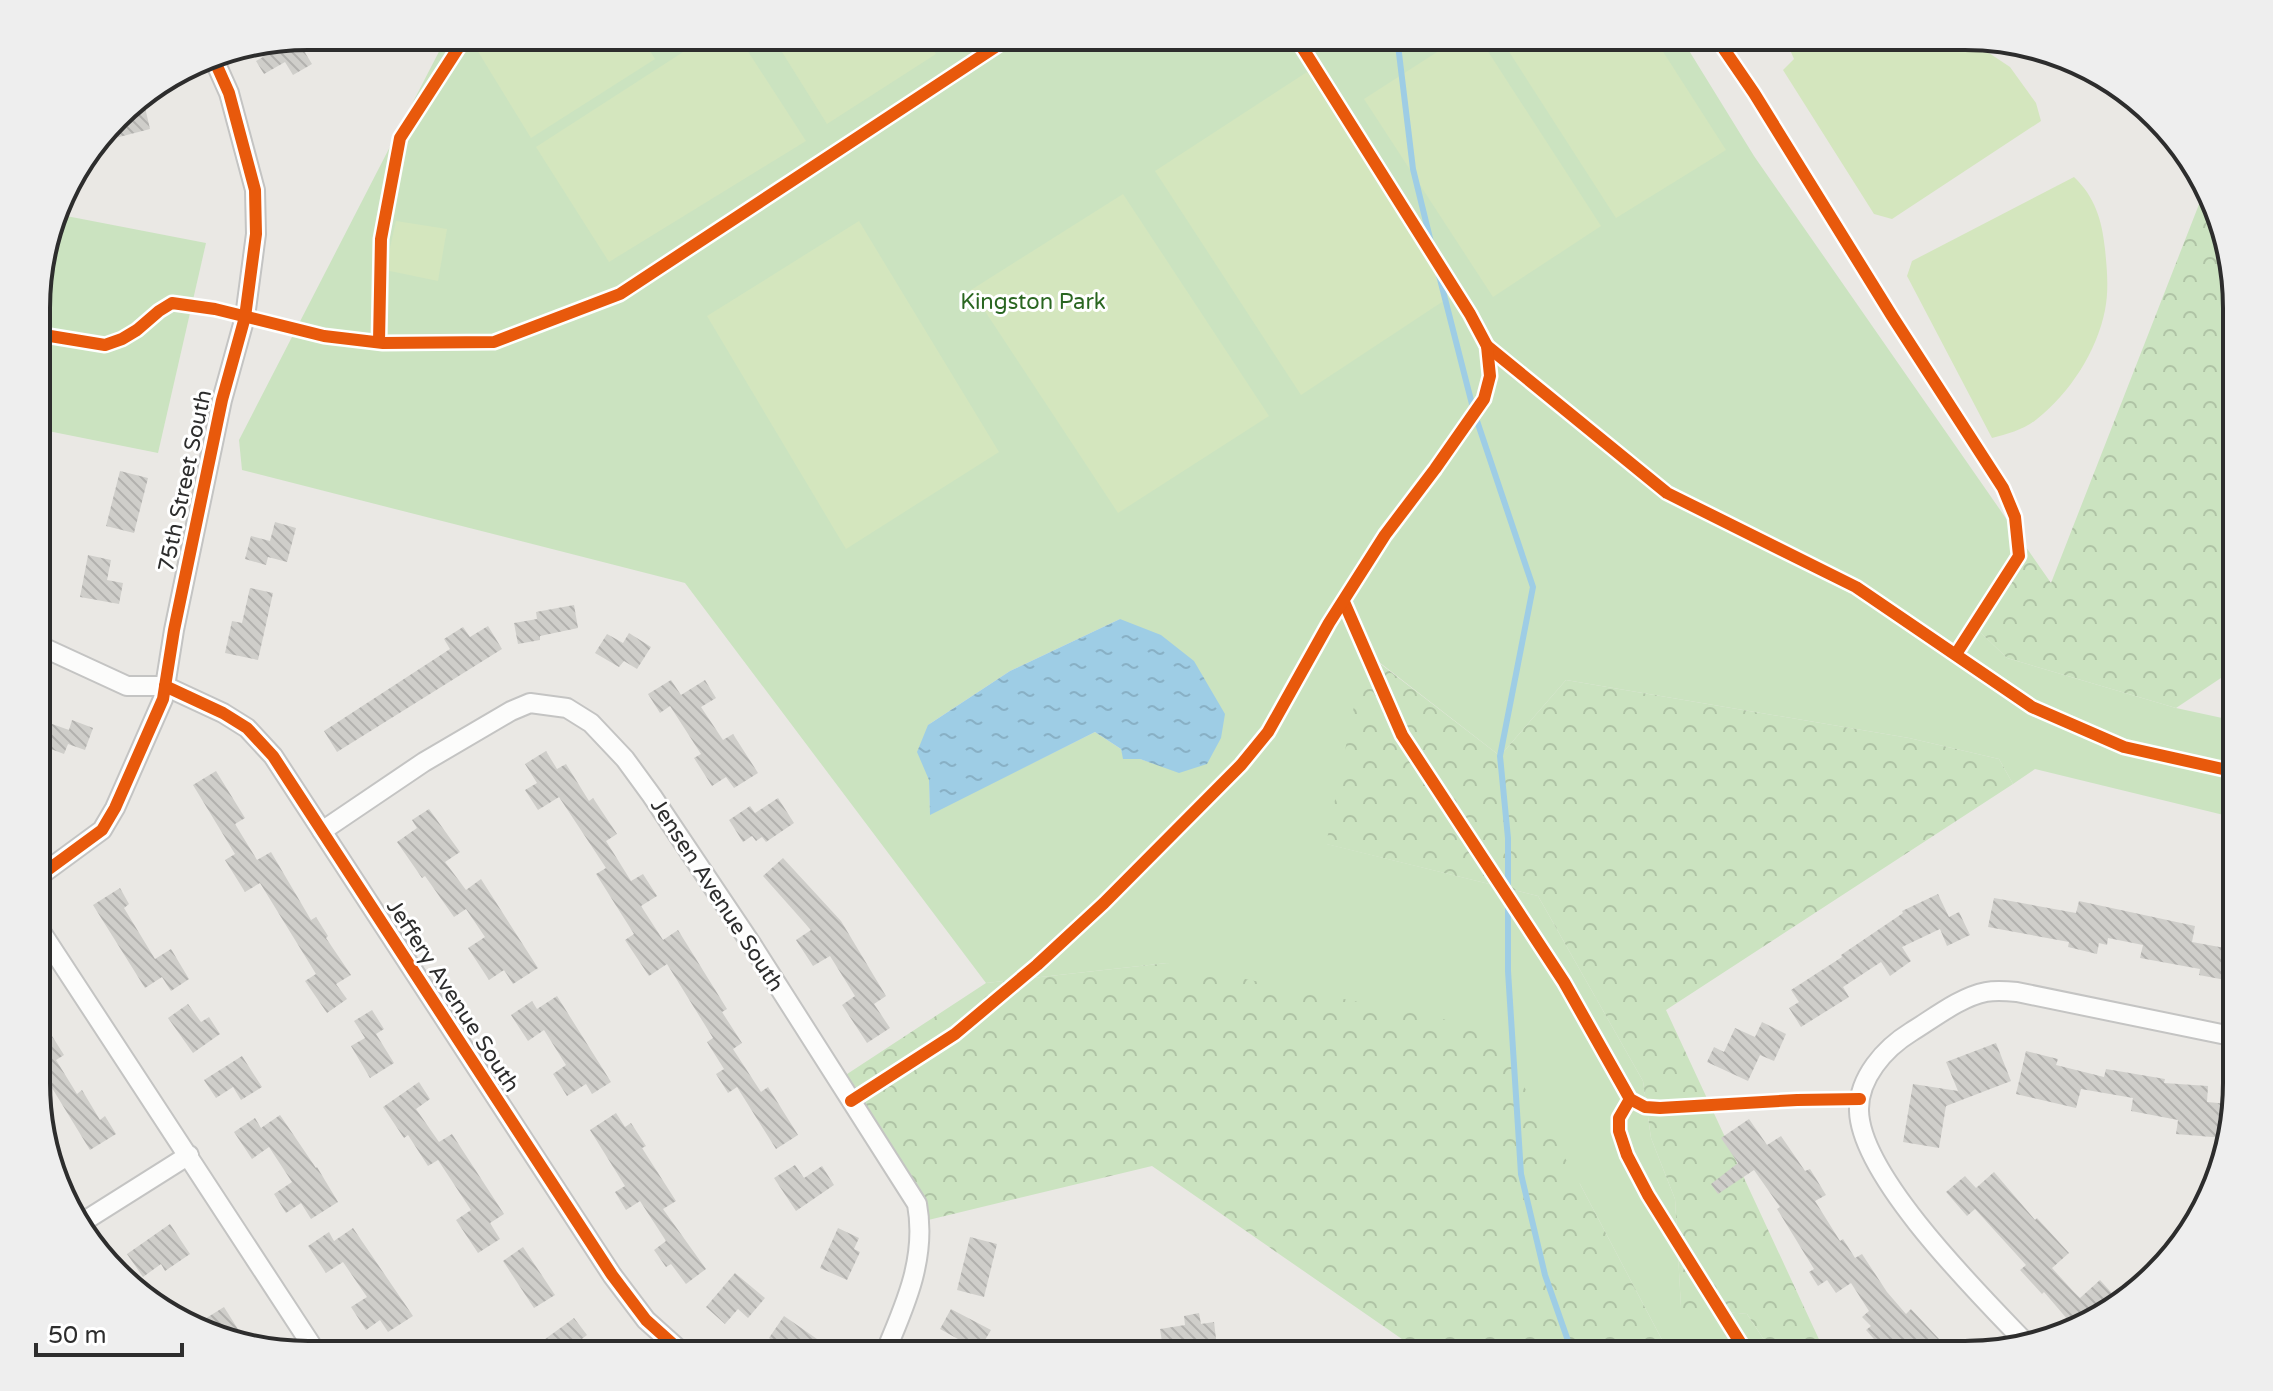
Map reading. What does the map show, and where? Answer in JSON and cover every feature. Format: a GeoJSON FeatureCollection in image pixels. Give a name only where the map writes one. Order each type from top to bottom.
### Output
{"type":"FeatureCollection","features":[{"type":"Feature","properties":{"kind":"street","name":"75th Street South"},"geometry":{"type":"LineString","coordinates":[[50,868],[102,830],[115,808],[163,699],[174,630],[222,400],[245,317],[256,234],[255,190],[229,93],[217,67]]}},
{"type":"Feature","properties":{"kind":"street"},"geometry":{"type":"LineString","coordinates":[[50,651],[127,686],[165,686]]}},
{"type":"Feature","properties":{"kind":"street","name":"Jeffery Avenue South"},"geometry":{"type":"LineString","coordinates":[[165,686],[223,713],[247,728],[273,756],[612,1275],[646,1320],[669,1341]]}},
{"type":"Feature","properties":{"kind":"street","name":"Jensen Avenue South"},"geometry":{"type":"LineString","coordinates":[[322,831],[424,762],[530,703],[567,708],[591,723],[625,759],[652,796],[752,945],[917,1204],[920,1222],[916,1271],[890,1341]]}},
{"type":"Feature","properties":{"kind":"street"},"geometry":{"type":"LineString","coordinates":[[50,945],[309,1341]]}},
{"type":"Feature","properties":{"kind":"street"},"geometry":{"type":"LineString","coordinates":[[2018,1335],[1959,1275],[1899,1197],[1868,1150],[1859,1112],[1866,1080],[1881,1056],[1911,1033],[1971,996],[1988,991],[2017,992],[2222,1034]]}},
{"type":"Feature","properties":{"kind":"street"},"geometry":{"type":"LineString","coordinates":[[89,1218],[189,1155]]}},
{"type":"Feature","properties":{"kind":"green space","name":"Kingston Park"},"geometry":{"type":"Polygon","coordinates":[[[440,50],[1689,50],[1754,156],[2028,550],[1980,632],[2007,658],[2176,708],[2222,718],[2222,815],[2035,769],[2013,784],[1999,759],[1909,738],[1566,680],[1500,756],[1366,652],[1327,844],[1538,896],[1643,1081],[1651,1138],[1675,1199],[1681,1307],[1747,1314],[1764,1340],[1662,1340],[1580,1184],[1167,963],[986,983],[685,583],[242,470],[239,440],[440,50]],[[1120,619],[1010,671],[928,725],[930,814],[1095,732],[1121,749],[1124,759],[1140,759],[1179,772],[1120,619]]]}},
{"type":"Feature","properties":{"kind":"green space"},"geometry":{"type":"Polygon","coordinates":[[[477,50],[650,50],[655,59],[531,138],[477,50]]]}},
{"type":"Feature","properties":{"kind":"green space"},"geometry":{"type":"Polygon","coordinates":[[[686,50],[747,50],[806,141],[609,262],[536,147],[686,50]]]}},
{"type":"Feature","properties":{"kind":"green space"},"geometry":{"type":"Polygon","coordinates":[[[781,50],[934,50],[936,54],[827,124],[781,50]]]}},
{"type":"Feature","properties":{"kind":"green space"},"geometry":{"type":"Polygon","coordinates":[[[1440,50],[1487,50],[1601,226],[1493,297],[1364,99],[1440,50]]]}},
{"type":"Feature","properties":{"kind":"green space"},"geometry":{"type":"Polygon","coordinates":[[[1508,50],[1662,50],[1726,150],[1616,218],[1508,50]]]}},
{"type":"Feature","properties":{"kind":"green space"},"geometry":{"type":"Polygon","coordinates":[[[1986,51],[2010,67],[2036,103],[2041,121],[1892,219],[1874,214],[1783,70],[1794,59],[1791,52],[1986,51]]]}},
{"type":"Feature","properties":{"kind":"green space"},"geometry":{"type":"Polygon","coordinates":[[[1307,72],[1451,296],[1301,395],[1155,171],[1307,72]]]}},
{"type":"Feature","properties":{"kind":"green space"},"geometry":{"type":"Polygon","coordinates":[[[2074,177],[2096,210],[2106,257],[2106,302],[2096,341],[2071,384],[2049,409],[2027,426],[1992,438],[1907,276],[1912,261],[2074,177]]]}},
{"type":"Feature","properties":{"kind":"green space","name":"Kingston Park"},"geometry":{"type":"Polygon","coordinates":[[[1123,194],[1269,416],[1118,513],[971,290],[1123,194]]]}},
{"type":"Feature","properties":{"kind":"green space"},"geometry":{"type":"Polygon","coordinates":[[[2200,202],[2218,258],[2222,291],[2222,677],[2176,708],[2007,658],[1980,632],[2028,550],[2051,583],[2200,202]]]}},
{"type":"Feature","properties":{"kind":"green space"},"geometry":{"type":"Polygon","coordinates":[[[67,216],[206,243],[158,453],[50,431],[52,274],[67,216]]]}},
{"type":"Feature","properties":{"kind":"green space"},"geometry":{"type":"Polygon","coordinates":[[[396,221],[447,229],[438,281],[385,270],[396,221]]]}},
{"type":"Feature","properties":{"kind":"green space"},"geometry":{"type":"Polygon","coordinates":[[[859,221],[999,452],[846,549],[707,316],[859,221]]]}},
{"type":"Feature","properties":{"kind":"green space"},"geometry":{"type":"Polygon","coordinates":[[[1365,652],[1500,756],[1566,680],[1909,738],[1999,759],[2013,784],[1666,1010],[1819,1340],[1764,1340],[1747,1314],[1681,1308],[1675,1199],[1651,1138],[1643,1081],[1538,896],[1326,844],[1365,652]]]}},
{"type":"Feature","properties":{"kind":"green space"},"geometry":{"type":"Polygon","coordinates":[[[1167,963],[1491,1029],[1580,1184],[1662,1340],[1404,1340],[1152,1166],[920,1222],[838,1080],[986,983],[1167,963]]]}},
{"type":"Feature","properties":{"kind":"water"},"geometry":{"type":"Polygon","coordinates":[[[1120,619],[1161,635],[1194,661],[1225,714],[1221,738],[1207,764],[1179,773],[1140,759],[1123,759],[1121,749],[1095,732],[930,815],[929,780],[917,752],[928,725],[1010,671],[1120,619]]]}},
{"type":"Feature","properties":{"kind":"building"},"geometry":{"type":"Polygon","coordinates":[[[305,50],[312,64],[293,75],[285,62],[264,74],[256,61],[263,57],[262,55],[274,52],[305,50]]]}},
{"type":"Feature","properties":{"kind":"building"},"geometry":{"type":"Polygon","coordinates":[[[145,108],[150,129],[114,138],[145,108]]]}},
{"type":"Feature","properties":{"kind":"building"},"geometry":{"type":"Polygon","coordinates":[[[120,471],[148,478],[134,533],[106,526],[120,471]]]}},
{"type":"Feature","properties":{"kind":"building"},"geometry":{"type":"Polygon","coordinates":[[[275,522],[296,528],[287,562],[268,557],[266,565],[245,559],[251,536],[270,541],[275,522]]]}},
{"type":"Feature","properties":{"kind":"building"},"geometry":{"type":"Polygon","coordinates":[[[88,555],[111,560],[107,580],[123,583],[119,604],[80,597],[88,555]]]}},
{"type":"Feature","properties":{"kind":"building"},"geometry":{"type":"Polygon","coordinates":[[[250,588],[273,593],[258,660],[225,653],[232,621],[242,623],[250,588]]]}},
{"type":"Feature","properties":{"kind":"building"},"geometry":{"type":"Polygon","coordinates":[[[574,605],[578,628],[518,644],[514,623],[537,619],[536,612],[574,605]]]}},
{"type":"Feature","properties":{"kind":"building"},"geometry":{"type":"Polygon","coordinates":[[[488,626],[502,649],[337,752],[324,731],[450,649],[444,639],[463,627],[470,637],[488,626]]]}},
{"type":"Feature","properties":{"kind":"building"},"geometry":{"type":"Polygon","coordinates":[[[629,633],[651,647],[637,669],[624,661],[619,667],[595,653],[607,634],[623,643],[629,633]]]}},
{"type":"Feature","properties":{"kind":"building"},"geometry":{"type":"Polygon","coordinates":[[[671,680],[681,695],[705,680],[716,698],[701,707],[723,740],[733,734],[758,773],[734,788],[726,777],[712,786],[694,758],[701,754],[670,706],[660,713],[648,694],[671,680]]]}},
{"type":"Feature","properties":{"kind":"building"},"geometry":{"type":"Polygon","coordinates":[[[72,720],[93,728],[85,750],[68,744],[64,754],[50,749],[50,723],[69,730],[72,720]]]}},
{"type":"Feature","properties":{"kind":"building"},"geometry":{"type":"Polygon","coordinates":[[[546,751],[557,769],[566,764],[589,801],[593,798],[617,834],[606,841],[631,881],[643,874],[657,896],[641,906],[663,940],[678,930],[727,1009],[722,1012],[742,1043],[733,1049],[761,1092],[768,1087],[798,1135],[776,1149],[737,1087],[728,1093],[716,1074],[724,1069],[707,1042],[713,1038],[667,964],[649,976],[625,940],[634,934],[596,874],[606,868],[559,797],[538,810],[525,790],[537,783],[525,764],[546,751]]]}},
{"type":"Feature","properties":{"kind":"building"},"geometry":{"type":"Polygon","coordinates":[[[216,771],[245,818],[235,824],[257,860],[271,852],[311,920],[316,917],[351,975],[336,984],[347,999],[327,1013],[305,981],[316,974],[260,883],[245,892],[225,860],[235,854],[193,785],[216,771]]]}},
{"type":"Feature","properties":{"kind":"building"},"geometry":{"type":"Polygon","coordinates":[[[778,798],[794,823],[766,842],[762,837],[756,841],[752,836],[743,842],[729,820],[750,806],[755,813],[778,798]]]}},
{"type":"Feature","properties":{"kind":"building"},"geometry":{"type":"Polygon","coordinates":[[[429,809],[460,852],[445,862],[466,890],[481,879],[538,968],[513,984],[504,970],[489,980],[468,948],[485,937],[466,909],[454,917],[397,842],[417,828],[412,820],[429,809]]]}},
{"type":"Feature","properties":{"kind":"building"},"geometry":{"type":"Polygon","coordinates":[[[783,858],[841,921],[886,996],[874,1004],[890,1028],[867,1043],[842,1005],[855,996],[830,956],[813,966],[796,940],[811,930],[763,876],[783,858]]]}},
{"type":"Feature","properties":{"kind":"building"},"geometry":{"type":"Polygon","coordinates":[[[120,888],[129,904],[124,908],[155,959],[171,949],[189,979],[171,991],[162,977],[145,988],[93,905],[120,888]]]}},
{"type":"Feature","properties":{"kind":"building"},"geometry":{"type":"Polygon","coordinates":[[[1938,894],[1949,917],[1959,912],[1970,935],[1947,946],[1940,929],[1902,947],[1911,961],[1890,976],[1881,962],[1843,987],[1849,997],[1801,1027],[1789,1008],[1799,1002],[1791,990],[1842,957],[1902,911],[1938,894]]]}},
{"type":"Feature","properties":{"kind":"building"},"geometry":{"type":"Polygon","coordinates":[[[1994,898],[2076,913],[2079,901],[2195,926],[2192,942],[2222,947],[2222,979],[2199,975],[2200,969],[2140,958],[2143,945],[2108,938],[2107,945],[2099,943],[2097,954],[2068,947],[2069,942],[1988,927],[1994,898]]]}},
{"type":"Feature","properties":{"kind":"building"},"geometry":{"type":"Polygon","coordinates":[[[557,996],[611,1082],[592,1094],[586,1084],[567,1096],[553,1074],[566,1065],[544,1030],[528,1041],[511,1015],[532,1001],[537,1009],[557,996]]]}},
{"type":"Feature","properties":{"kind":"building"},"geometry":{"type":"Polygon","coordinates":[[[188,1004],[201,1022],[209,1017],[220,1034],[193,1053],[168,1018],[188,1004]]]}},
{"type":"Feature","properties":{"kind":"building"},"geometry":{"type":"Polygon","coordinates":[[[372,1010],[384,1029],[376,1034],[394,1063],[370,1078],[351,1046],[365,1038],[354,1021],[372,1010]]]}},
{"type":"Feature","properties":{"kind":"building"},"geometry":{"type":"Polygon","coordinates":[[[1762,1022],[1786,1034],[1774,1061],[1760,1055],[1748,1081],[1707,1062],[1714,1047],[1724,1052],[1735,1028],[1755,1037],[1762,1022]]]}},
{"type":"Feature","properties":{"kind":"building"},"geometry":{"type":"Polygon","coordinates":[[[50,1037],[64,1055],[56,1060],[77,1094],[82,1090],[100,1120],[105,1116],[116,1134],[90,1150],[50,1089],[50,1037]]]}},
{"type":"Feature","properties":{"kind":"building"},"geometry":{"type":"Polygon","coordinates":[[[1996,1043],[2011,1081],[1946,1106],[1939,1148],[1903,1142],[1913,1084],[1958,1091],[1946,1062],[1996,1043]]]}},
{"type":"Feature","properties":{"kind":"building"},"geometry":{"type":"Polygon","coordinates":[[[2026,1051],[2058,1059],[2056,1065],[2104,1077],[2106,1069],[2165,1079],[2164,1083],[2208,1086],[2207,1102],[2222,1103],[2217,1137],[2176,1134],[2178,1120],[2131,1111],[2133,1098],[2081,1089],[2076,1108],[2016,1094],[2026,1051]]]}},
{"type":"Feature","properties":{"kind":"building"},"geometry":{"type":"Polygon","coordinates":[[[242,1056],[262,1087],[241,1100],[233,1087],[216,1098],[204,1080],[242,1056]]]}},
{"type":"Feature","properties":{"kind":"building"},"geometry":{"type":"Polygon","coordinates":[[[419,1082],[430,1099],[416,1109],[439,1142],[452,1134],[504,1214],[490,1223],[500,1239],[478,1253],[456,1220],[471,1210],[438,1160],[428,1166],[408,1135],[404,1138],[383,1107],[419,1082]]]}},
{"type":"Feature","properties":{"kind":"building"},"geometry":{"type":"Polygon","coordinates":[[[616,1113],[625,1127],[631,1123],[646,1146],[642,1148],[676,1201],[663,1209],[706,1269],[686,1284],[671,1264],[666,1267],[654,1250],[666,1241],[640,1201],[626,1210],[615,1192],[625,1186],[590,1130],[616,1113]]]}},
{"type":"Feature","properties":{"kind":"building"},"geometry":{"type":"Polygon","coordinates":[[[280,1115],[338,1202],[311,1219],[301,1203],[286,1213],[274,1194],[292,1182],[269,1147],[252,1159],[234,1132],[255,1118],[261,1128],[280,1115]]]}},
{"type":"Feature","properties":{"kind":"building"},"geometry":{"type":"Polygon","coordinates":[[[1749,1119],[1767,1145],[1781,1136],[1805,1171],[1810,1169],[1826,1195],[1815,1201],[1840,1241],[1843,1239],[1855,1258],[1862,1254],[1906,1314],[1911,1309],[1940,1340],[1875,1340],[1866,1330],[1871,1326],[1862,1317],[1869,1311],[1851,1283],[1836,1293],[1827,1280],[1818,1286],[1809,1272],[1814,1269],[1777,1209],[1780,1207],[1754,1170],[1718,1194],[1711,1184],[1738,1163],[1721,1138],[1749,1119]]]}},
{"type":"Feature","properties":{"kind":"building"},"geometry":{"type":"Polygon","coordinates":[[[795,1165],[804,1178],[822,1166],[834,1185],[796,1211],[774,1178],[795,1165]]]}},
{"type":"Feature","properties":{"kind":"building"},"geometry":{"type":"Polygon","coordinates":[[[1994,1172],[2035,1220],[2037,1218],[2069,1253],[2052,1268],[2073,1291],[2080,1298],[2100,1280],[2112,1294],[2067,1319],[2020,1270],[2026,1265],[1975,1209],[1967,1216],[1946,1192],[1965,1176],[1976,1188],[1994,1172]]]}},
{"type":"Feature","properties":{"kind":"building"},"geometry":{"type":"Polygon","coordinates":[[[170,1224],[190,1254],[165,1271],[161,1264],[143,1277],[127,1254],[170,1224]]]}},
{"type":"Feature","properties":{"kind":"building"},"geometry":{"type":"Polygon","coordinates":[[[353,1228],[413,1316],[388,1332],[380,1320],[366,1330],[351,1307],[367,1297],[343,1262],[326,1273],[308,1246],[329,1232],[334,1241],[353,1228]]]}},
{"type":"Feature","properties":{"kind":"building"},"geometry":{"type":"Polygon","coordinates":[[[838,1228],[859,1238],[854,1249],[860,1252],[847,1280],[820,1268],[838,1228]]]}},
{"type":"Feature","properties":{"kind":"building"},"geometry":{"type":"Polygon","coordinates":[[[970,1237],[997,1244],[984,1297],[957,1290],[970,1237]]]}},
{"type":"Feature","properties":{"kind":"building"},"geometry":{"type":"Polygon","coordinates":[[[523,1247],[555,1295],[534,1308],[503,1261],[523,1247]]]}},
{"type":"Feature","properties":{"kind":"building"},"geometry":{"type":"Polygon","coordinates":[[[735,1273],[765,1298],[748,1318],[738,1309],[725,1324],[706,1307],[735,1273]]]}},
{"type":"Feature","properties":{"kind":"building"},"geometry":{"type":"Polygon","coordinates":[[[224,1307],[239,1331],[225,1327],[205,1319],[224,1307]]]}},
{"type":"Feature","properties":{"kind":"building"},"geometry":{"type":"Polygon","coordinates":[[[951,1309],[991,1330],[985,1341],[957,1341],[940,1329],[951,1309]]]}},
{"type":"Feature","properties":{"kind":"building"},"geometry":{"type":"Polygon","coordinates":[[[1199,1313],[1201,1324],[1214,1322],[1216,1340],[1162,1340],[1160,1329],[1185,1325],[1184,1316],[1199,1313]]]}},
{"type":"Feature","properties":{"kind":"building"},"geometry":{"type":"Polygon","coordinates":[[[784,1316],[819,1341],[773,1341],[769,1338],[784,1316]]]}},
{"type":"Feature","properties":{"kind":"building"},"geometry":{"type":"Polygon","coordinates":[[[574,1318],[587,1335],[579,1341],[543,1341],[574,1318]]]}},
{"type":"Feature","properties":{"kind":"waterway"},"geometry":{"type":"LineString","coordinates":[[1399,50],[1413,169],[1474,412],[1533,587],[1500,756],[1508,838],[1508,971],[1521,1174],[1545,1275],[1568,1340]]}},
{"type":"Feature","properties":{"kind":"cycle path"},"geometry":{"type":"LineString","coordinates":[[379,342],[381,239],[400,138],[457,50]]}},
{"type":"Feature","properties":{"kind":"cycle path"},"geometry":{"type":"LineString","coordinates":[[50,336],[105,345],[137,330],[172,303],[215,309],[324,336],[383,343],[494,342],[620,294],[991,50]]}},
{"type":"Feature","properties":{"kind":"cycle path"},"geometry":{"type":"LineString","coordinates":[[851,1101],[955,1034],[1037,965],[1104,903],[1241,765],[1268,732],[1329,623],[1385,535],[1484,399],[1490,376],[1487,346],[1304,50]]}},
{"type":"Feature","properties":{"kind":"cycle path"},"geometry":{"type":"LineString","coordinates":[[1725,50],[2003,488],[2015,517],[2019,556],[1956,654]]}},
{"type":"Feature","properties":{"kind":"cycle path"},"geometry":{"type":"LineString","coordinates":[[50,868],[102,830],[115,808],[163,699],[174,630],[222,400],[245,317],[256,234],[255,190],[229,93],[217,67]]}},
{"type":"Feature","properties":{"kind":"cycle path"},"geometry":{"type":"LineString","coordinates":[[1487,346],[1667,493],[1856,587],[2032,707],[2124,747],[2222,769]]}},
{"type":"Feature","properties":{"kind":"cycle path"},"geometry":{"type":"LineString","coordinates":[[1344,602],[1402,735],[1564,982],[1630,1099],[1645,1107],[1660,1108],[1860,1099]]}},
{"type":"Feature","properties":{"kind":"cycle path"},"geometry":{"type":"LineString","coordinates":[[165,686],[223,713],[247,728],[273,756],[612,1275],[646,1320],[669,1341]]}},
{"type":"Feature","properties":{"kind":"cycle path"},"geometry":{"type":"LineString","coordinates":[[1630,1099],[1619,1118],[1619,1131],[1627,1155],[1648,1195],[1739,1340]]}}]}
